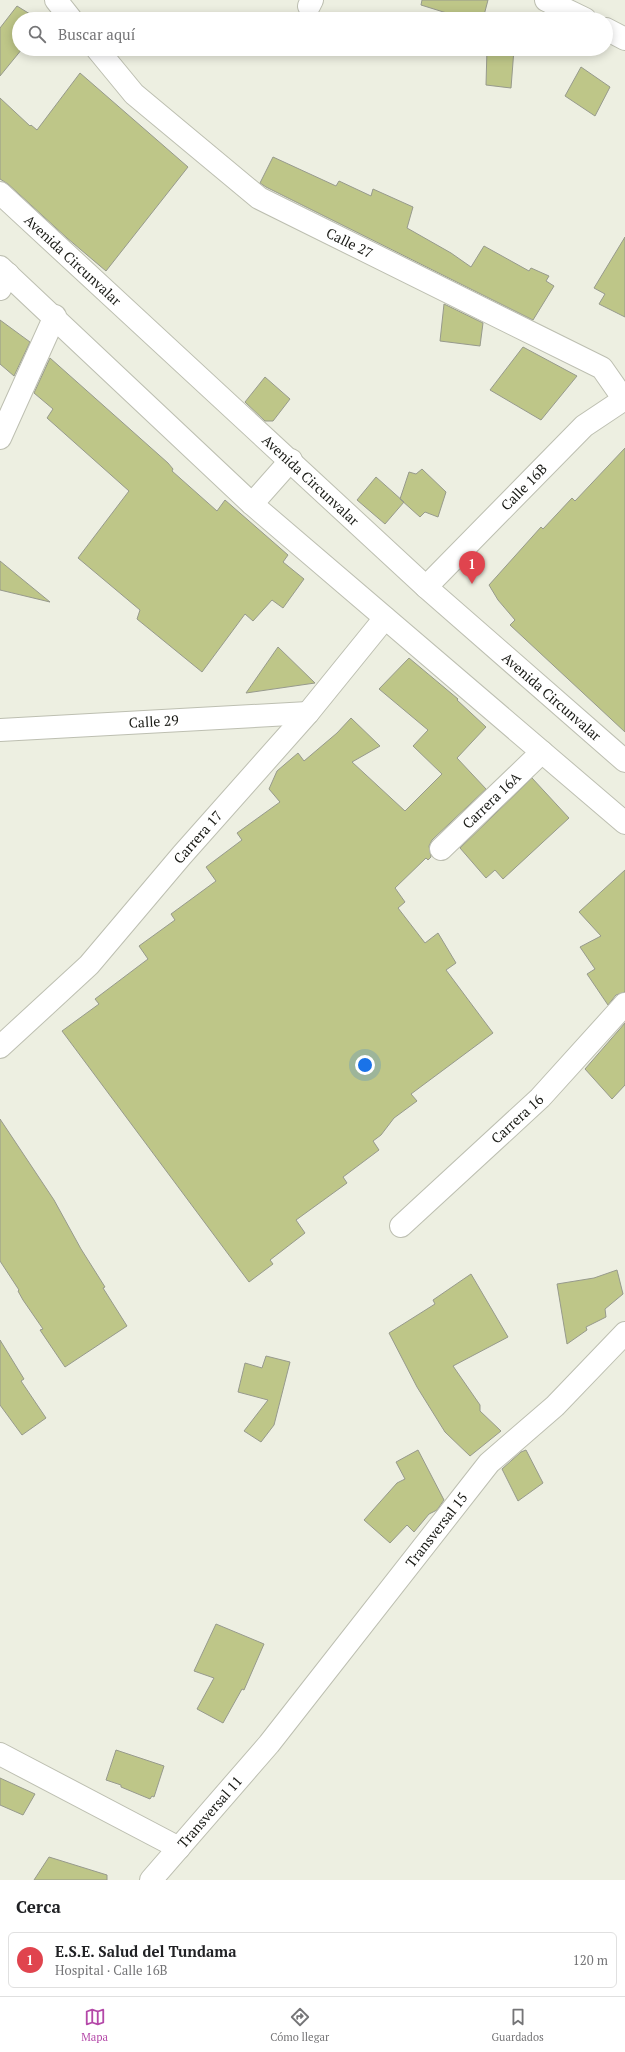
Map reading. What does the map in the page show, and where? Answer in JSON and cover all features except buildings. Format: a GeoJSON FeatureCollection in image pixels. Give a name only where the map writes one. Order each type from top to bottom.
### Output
{"type":"FeatureCollection","features":[{"type":"Feature","properties":{"kind":"street"},"geometry":{"type":"LineString","coordinates":[[56,0],[65,12]]}},
{"type":"Feature","properties":{"kind":"street"},"geometry":{"type":"LineString","coordinates":[[546,0],[571,12]]}},
{"type":"Feature","properties":{"kind":"street"},"geometry":{"type":"LineString","coordinates":[[613,33],[625,39]]}},
{"type":"Feature","properties":{"kind":"street","name":"Calle 27"},"geometry":{"type":"LineString","coordinates":[[102,56],[134,94],[259,198],[602,368],[624,398]]}},
{"type":"Feature","properties":{"kind":"street","name":"Avenida Circunvalar"},"geometry":{"type":"LineString","coordinates":[[0,193],[291,460],[426,587],[625,761]]}},
{"type":"Feature","properties":{"kind":"street"},"geometry":{"type":"LineString","coordinates":[[3,277],[54,316],[252,504],[625,823]]}},
{"type":"Feature","properties":{"kind":"street"},"geometry":{"type":"LineString","coordinates":[[0,438],[54,316]]}},
{"type":"Feature","properties":{"kind":"street","name":"Calle 16B"},"geometry":{"type":"LineString","coordinates":[[426,587],[584,426],[624,398]]}},
{"type":"Feature","properties":{"kind":"street"},"geometry":{"type":"LineString","coordinates":[[252,504],[291,460]]}},
{"type":"Feature","properties":{"kind":"street","name":"Carrera 17"},"geometry":{"type":"LineString","coordinates":[[0,1047],[89,965],[208,826],[308,713],[385,618]]}},
{"type":"Feature","properties":{"kind":"street","name":"Calle 29"},"geometry":{"type":"LineString","coordinates":[[0,730],[308,713]]}},
{"type":"Feature","properties":{"kind":"street","name":"Carrera 16A"},"geometry":{"type":"LineString","coordinates":[[441,849],[542,752]]}},
{"type":"Feature","properties":{"kind":"street","name":"Carrera 16"},"geometry":{"type":"LineString","coordinates":[[401,1226],[540,1098],[625,1004]]}},
{"type":"Feature","properties":{"kind":"street","name":"Transversal 15"},"geometry":{"type":"LineString","coordinates":[[269,1744],[490,1463],[555,1406],[625,1333]]}},
{"type":"Feature","properties":{"kind":"street","name":"Transversal 11"},"geometry":{"type":"LineString","coordinates":[[151,1880],[269,1744]]}},
{"type":"Feature","properties":{"kind":"street"},"geometry":{"type":"LineString","coordinates":[[0,1754],[179,1848]]}},
{"type":"Feature","properties":{"kind":"place","name":"E.S.E. Salud del Tundama"},"geometry":{"type":"Point","coordinates":[472,584]}}]}
